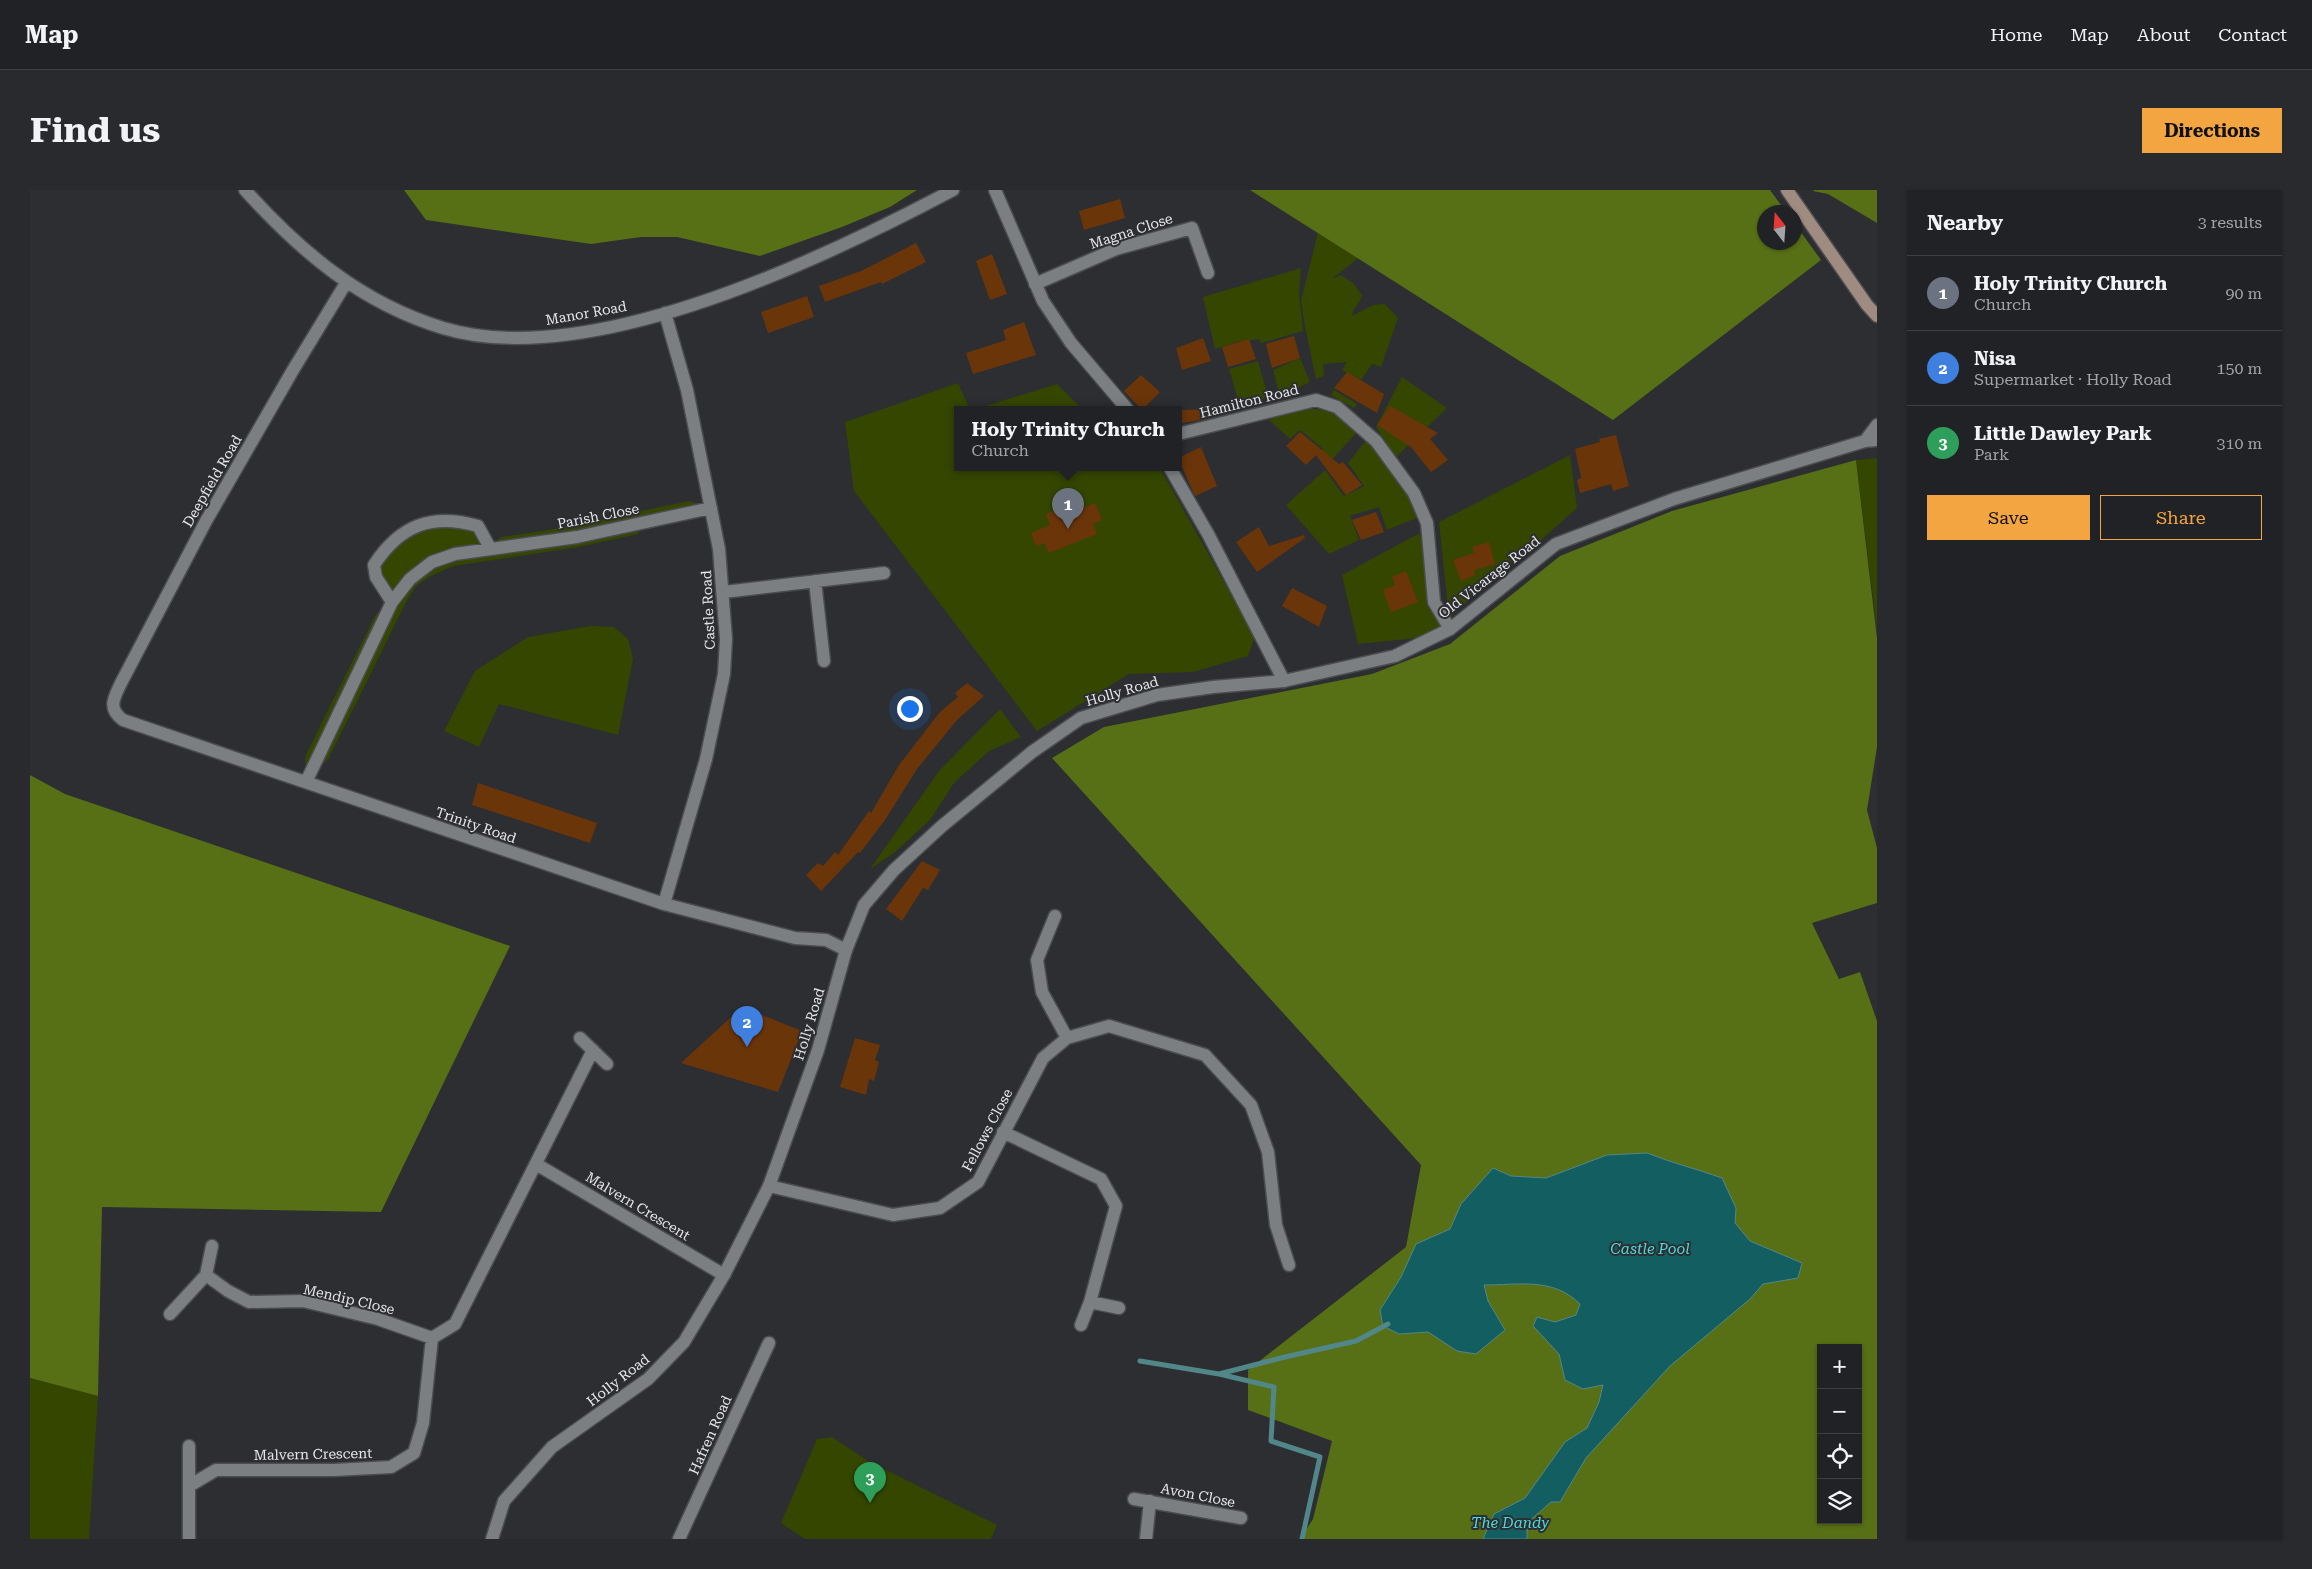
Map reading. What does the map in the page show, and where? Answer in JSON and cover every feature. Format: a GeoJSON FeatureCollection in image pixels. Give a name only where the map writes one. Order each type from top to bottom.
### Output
{"type":"FeatureCollection","features":[{"type":"Feature","properties":{"kind":"main road"},"geometry":{"type":"LineString","coordinates":[[1787,190],[1867,305],[1877,316]]}},
{"type":"Feature","properties":{"kind":"street","name":"Manor Road"},"geometry":{"type":"LineString","coordinates":[[245,190],[300,246],[346,283],[391,308],[442,328],[471,334],[522,338],[552,336],[613,326],[665,313],[752,284],[821,256],[890,224],[953,190]]}},
{"type":"Feature","properties":{"kind":"street"},"geometry":{"type":"LineString","coordinates":[[995,190],[1034,284],[1043,301],[1071,343],[1125,406]]}},
{"type":"Feature","properties":{"kind":"street","name":"Magna Close"},"geometry":{"type":"LineString","coordinates":[[1034,284],[1116,249],[1192,228],[1208,273]]}},
{"type":"Feature","properties":{"kind":"street","name":"Deepfield Road"},"geometry":{"type":"LineString","coordinates":[[114,700],[206,521],[293,370],[346,283]]}},
{"type":"Feature","properties":{"kind":"street","name":"Castle Road"},"geometry":{"type":"LineString","coordinates":[[664,904],[706,758],[724,674],[726,639],[724,592],[719,549],[687,390],[665,313]]}},
{"type":"Feature","properties":{"kind":"street","name":"Hamilton Road"},"geometry":{"type":"LineString","coordinates":[[1182,433],[1316,400],[1337,407],[1376,441],[1414,493],[1427,522],[1434,602],[1450,629]]}},
{"type":"Feature","properties":{"kind":"street","name":"Old Vicarage Road"},"geometry":{"type":"LineString","coordinates":[[1284,680],[1395,656],[1450,629],[1556,544],[1674,499],[1871,440],[1877,425]]}},
{"type":"Feature","properties":{"kind":"street"},"geometry":{"type":"LineString","coordinates":[[1172,471],[1208,534],[1284,680]]}},
{"type":"Feature","properties":{"kind":"street","name":"Parish Close"},"geometry":{"type":"LineString","coordinates":[[306,782],[392,602],[410,579],[432,562],[455,554],[577,537],[711,508]]}},
{"type":"Feature","properties":{"kind":"street"},"geometry":{"type":"LineString","coordinates":[[392,602],[376,577],[374,565],[385,548],[417,525],[458,520],[478,526],[490,548]]}},
{"type":"Feature","properties":{"kind":"street"},"geometry":{"type":"LineString","coordinates":[[724,592],[884,574]]}},
{"type":"Feature","properties":{"kind":"street"},"geometry":{"type":"LineString","coordinates":[[815,581],[824,661]]}},
{"type":"Feature","properties":{"kind":"street","name":"Holly Road"},"geometry":{"type":"LineString","coordinates":[[492,1539],[504,1501],[552,1447],[648,1378],[684,1342],[724,1275],[769,1186],[818,1050],[846,950],[864,905],[894,870],[942,826],[1032,752],[1081,718],[1157,695],[1284,680]]}},
{"type":"Feature","properties":{"kind":"street","name":"Trinity Road"},"geometry":{"type":"LineString","coordinates":[[114,700],[113,708],[115,714],[123,720],[664,904],[795,938],[826,940],[846,950]]}},
{"type":"Feature","properties":{"kind":"street"},"geometry":{"type":"LineString","coordinates":[[1055,916],[1037,960],[1042,992],[1067,1038]]}},
{"type":"Feature","properties":{"kind":"street","name":"Fellows Close"},"geometry":{"type":"LineString","coordinates":[[769,1186],[893,1215],[940,1208],[978,1182],[1043,1058],[1067,1038],[1109,1026],[1205,1055],[1251,1105],[1268,1152],[1276,1225],[1289,1265]]}},
{"type":"Feature","properties":{"kind":"street"},"geometry":{"type":"LineString","coordinates":[[580,1038],[607,1064]]}},
{"type":"Feature","properties":{"kind":"street"},"geometry":{"type":"LineString","coordinates":[[432,1338],[455,1324],[593,1050]]}},
{"type":"Feature","properties":{"kind":"street"},"geometry":{"type":"LineString","coordinates":[[1003,1132],[1102,1179],[1116,1206],[1090,1302],[1081,1325]]}},
{"type":"Feature","properties":{"kind":"street","name":"Malvern Crescent"},"geometry":{"type":"LineString","coordinates":[[536,1164],[724,1275]]}},
{"type":"Feature","properties":{"kind":"street"},"geometry":{"type":"LineString","coordinates":[[170,1314],[206,1275],[212,1246]]}},
{"type":"Feature","properties":{"kind":"street","name":"Mendip Close"},"geometry":{"type":"LineString","coordinates":[[206,1275],[228,1291],[249,1302],[303,1301],[378,1319],[432,1338]]}},
{"type":"Feature","properties":{"kind":"street"},"geometry":{"type":"LineString","coordinates":[[1090,1302],[1119,1308]]}},
{"type":"Feature","properties":{"kind":"street","name":"Malvern Crescent"},"geometry":{"type":"LineString","coordinates":[[189,1486],[216,1470],[334,1470],[391,1467],[414,1453],[423,1423],[432,1338]]}},
{"type":"Feature","properties":{"kind":"street","name":"Hafren Road"},"geometry":{"type":"LineString","coordinates":[[679,1539],[769,1343]]}},
{"type":"Feature","properties":{"kind":"street"},"geometry":{"type":"LineString","coordinates":[[189,1539],[190,1446]]}},
{"type":"Feature","properties":{"kind":"street","name":"Avon Close"},"geometry":{"type":"LineString","coordinates":[[1134,1499],[1241,1518]]}},
{"type":"Feature","properties":{"kind":"street","name":"Avon Close"},"geometry":{"type":"LineString","coordinates":[[1146,1539],[1150,1502]]}},
{"type":"Feature","properties":{"kind":"green space"},"geometry":{"type":"Polygon","coordinates":[[[404,190],[917,190],[890,207],[842,227],[760,256],[677,237],[641,237],[591,244],[426,220],[404,190]]]}},
{"type":"Feature","properties":{"kind":"green space"},"geometry":{"type":"Polygon","coordinates":[[[1250,190],[1770,190],[1781,205],[1757,205],[1757,250],[1802,250],[1802,234],[1821,260],[1613,420],[1250,190]]]}},
{"type":"Feature","properties":{"kind":"green space"},"geometry":{"type":"Polygon","coordinates":[[[1814,190],[1877,190],[1877,223],[1828,194],[1814,190]]]}},
{"type":"Feature","properties":{"kind":"green space"},"geometry":{"type":"Polygon","coordinates":[[[1318,233],[1358,258],[1332,279],[1341,275],[1353,283],[1362,295],[1352,316],[1373,305],[1385,304],[1398,318],[1381,367],[1372,364],[1361,380],[1342,370],[1347,362],[1323,364],[1324,376],[1316,379],[1301,301],[1318,233]]]}},
{"type":"Feature","properties":{"kind":"green space"},"geometry":{"type":"Polygon","coordinates":[[[1301,268],[1299,294],[1303,331],[1261,343],[1259,339],[1237,342],[1215,349],[1203,297],[1301,268]]]}},
{"type":"Feature","properties":{"kind":"green space"},"geometry":{"type":"Polygon","coordinates":[[[1300,358],[1310,382],[1280,397],[1273,370],[1300,358]]]}},
{"type":"Feature","properties":{"kind":"green space"},"geometry":{"type":"Polygon","coordinates":[[[1258,361],[1268,397],[1240,406],[1229,369],[1258,361]]]}},
{"type":"Feature","properties":{"kind":"green space"},"geometry":{"type":"Polygon","coordinates":[[[1402,377],[1447,408],[1396,457],[1376,427],[1402,377]]]}},
{"type":"Feature","properties":{"kind":"green space"},"geometry":{"type":"Polygon","coordinates":[[[958,383],[968,406],[954,406],[954,471],[1162,471],[1255,637],[1248,656],[1193,672],[1129,674],[1037,731],[854,491],[845,422],[958,383]]]}},
{"type":"Feature","properties":{"kind":"green space"},"geometry":{"type":"Polygon","coordinates":[[[1057,384],[1079,406],[986,406],[1057,384]]]}},
{"type":"Feature","properties":{"kind":"green space"},"geometry":{"type":"Polygon","coordinates":[[[1334,390],[1357,404],[1354,408],[1331,395],[1334,390]]]}},
{"type":"Feature","properties":{"kind":"green space"},"geometry":{"type":"Polygon","coordinates":[[[1310,409],[1336,410],[1359,430],[1328,464],[1318,455],[1323,449],[1300,430],[1290,439],[1269,420],[1290,412],[1310,409]]]}},
{"type":"Feature","properties":{"kind":"green space"},"geometry":{"type":"Polygon","coordinates":[[[1367,439],[1404,487],[1419,517],[1387,530],[1379,507],[1350,516],[1359,540],[1329,554],[1286,505],[1325,470],[1344,496],[1364,486],[1348,463],[1367,439]]]}},
{"type":"Feature","properties":{"kind":"green space"},"geometry":{"type":"Polygon","coordinates":[[[1570,455],[1577,508],[1530,550],[1516,558],[1508,548],[1513,560],[1449,618],[1439,522],[1570,455]]]}},
{"type":"Feature","properties":{"kind":"green space"},"geometry":{"type":"Polygon","coordinates":[[[1877,458],[1877,629],[1856,460],[1877,458]]]}},
{"type":"Feature","properties":{"kind":"green space"},"geometry":{"type":"Polygon","coordinates":[[[1856,460],[1877,638],[1877,747],[1867,810],[1877,848],[1877,903],[1812,923],[1839,979],[1860,972],[1877,1021],[1877,1539],[1300,1539],[1313,1519],[1332,1441],[1248,1410],[1248,1370],[1406,1247],[1421,1165],[1052,758],[1104,727],[1372,674],[1450,644],[1560,556],[1672,511],[1856,460]]]}},
{"type":"Feature","properties":{"kind":"green space"},"geometry":{"type":"Polygon","coordinates":[[[689,501],[711,508],[645,522],[638,534],[579,547],[453,566],[431,576],[416,586],[405,604],[329,758],[306,782],[305,757],[376,614],[392,602],[374,565],[417,525],[478,526],[490,548],[501,537],[549,530],[689,501]]]}},
{"type":"Feature","properties":{"kind":"green space"},"geometry":{"type":"Polygon","coordinates":[[[1420,533],[1430,602],[1442,624],[1427,637],[1358,644],[1342,575],[1420,533]]]}},
{"type":"Feature","properties":{"kind":"green space"},"geometry":{"type":"Polygon","coordinates":[[[590,626],[614,627],[628,639],[633,659],[618,735],[499,704],[479,747],[444,731],[475,671],[528,637],[590,626]]]}},
{"type":"Feature","properties":{"kind":"green space"},"geometry":{"type":"Polygon","coordinates":[[[1000,709],[1021,737],[989,751],[954,783],[930,820],[894,853],[870,869],[939,771],[1000,709]]]}},
{"type":"Feature","properties":{"kind":"green space"},"geometry":{"type":"Polygon","coordinates":[[[30,775],[65,794],[510,946],[381,1212],[102,1207],[98,1396],[30,1378],[30,775]]]}},
{"type":"Feature","properties":{"kind":"green space"},"geometry":{"type":"Polygon","coordinates":[[[30,1378],[98,1396],[89,1539],[30,1539],[30,1378]]]}},
{"type":"Feature","properties":{"kind":"green space"},"geometry":{"type":"Polygon","coordinates":[[[832,1437],[868,1461],[997,1525],[991,1539],[805,1539],[781,1523],[817,1439],[832,1437]]]}},
{"type":"Feature","properties":{"kind":"water","name":"Castle Pool"},"geometry":{"type":"Polygon","coordinates":[[[1647,1153],[1722,1178],[1736,1208],[1735,1223],[1750,1241],[1802,1263],[1798,1278],[1763,1284],[1750,1299],[1670,1366],[1586,1458],[1560,1502],[1551,1502],[1527,1523],[1527,1539],[1483,1539],[1494,1514],[1525,1498],[1565,1442],[1587,1428],[1599,1402],[1603,1385],[1583,1389],[1565,1380],[1559,1354],[1533,1326],[1537,1317],[1555,1322],[1576,1315],[1580,1304],[1570,1295],[1547,1286],[1535,1284],[1484,1285],[1488,1301],[1505,1330],[1476,1354],[1457,1351],[1428,1332],[1399,1334],[1383,1326],[1380,1310],[1401,1277],[1416,1244],[1450,1229],[1461,1204],[1493,1168],[1511,1176],[1546,1178],[1607,1155],[1647,1153]]]}},
{"type":"Feature","properties":{"kind":"building"},"geometry":{"type":"Polygon","coordinates":[[[1120,199],[1125,218],[1084,230],[1079,211],[1120,199]]]}},
{"type":"Feature","properties":{"kind":"building"},"geometry":{"type":"Polygon","coordinates":[[[916,243],[926,262],[882,284],[881,282],[825,302],[819,286],[861,271],[916,243]]]}},
{"type":"Feature","properties":{"kind":"building"},"geometry":{"type":"Polygon","coordinates":[[[992,254],[1007,294],[990,300],[976,261],[992,254]]]}},
{"type":"Feature","properties":{"kind":"building"},"geometry":{"type":"Polygon","coordinates":[[[807,296],[814,317],[768,333],[761,312],[807,296]]]}},
{"type":"Feature","properties":{"kind":"building"},"geometry":{"type":"Polygon","coordinates":[[[1024,322],[1036,355],[973,374],[966,353],[1006,340],[1003,330],[1024,322]]]}},
{"type":"Feature","properties":{"kind":"building"},"geometry":{"type":"Polygon","coordinates":[[[1294,336],[1300,358],[1272,368],[1266,344],[1294,336]]]}},
{"type":"Feature","properties":{"kind":"building"},"geometry":{"type":"Polygon","coordinates":[[[1203,338],[1211,361],[1182,370],[1176,348],[1203,338]]]}},
{"type":"Feature","properties":{"kind":"building"},"geometry":{"type":"Polygon","coordinates":[[[1249,339],[1256,359],[1228,367],[1222,347],[1249,339]]]}},
{"type":"Feature","properties":{"kind":"building"},"geometry":{"type":"Polygon","coordinates":[[[1347,372],[1384,394],[1377,413],[1334,388],[1347,372]]]}},
{"type":"Feature","properties":{"kind":"building"},"geometry":{"type":"Polygon","coordinates":[[[1141,375],[1160,392],[1146,406],[1138,406],[1124,391],[1141,375]]]}},
{"type":"Feature","properties":{"kind":"building"},"geometry":{"type":"Polygon","coordinates":[[[1390,406],[1438,433],[1430,439],[1448,460],[1431,472],[1411,447],[1377,425],[1390,406]]]}},
{"type":"Feature","properties":{"kind":"building"},"geometry":{"type":"Polygon","coordinates":[[[1207,409],[1206,419],[1182,423],[1182,410],[1207,409]]]}},
{"type":"Feature","properties":{"kind":"building"},"geometry":{"type":"Polygon","coordinates":[[[1300,432],[1339,464],[1343,462],[1362,485],[1346,495],[1316,455],[1306,465],[1286,446],[1300,432]]]}},
{"type":"Feature","properties":{"kind":"building"},"geometry":{"type":"Polygon","coordinates":[[[1616,435],[1629,486],[1613,491],[1611,484],[1580,493],[1577,480],[1581,478],[1575,449],[1600,442],[1599,439],[1616,435]]]}},
{"type":"Feature","properties":{"kind":"building"},"geometry":{"type":"Polygon","coordinates":[[[1201,447],[1217,486],[1195,496],[1182,467],[1182,456],[1201,447]]]}},
{"type":"Feature","properties":{"kind":"building"},"geometry":{"type":"Polygon","coordinates":[[[1080,500],[1083,508],[1095,503],[1102,520],[1093,524],[1097,534],[1049,553],[1044,543],[1036,546],[1031,533],[1050,525],[1046,514],[1080,500]]]}},
{"type":"Feature","properties":{"kind":"building"},"geometry":{"type":"Polygon","coordinates":[[[1376,512],[1384,532],[1361,540],[1352,520],[1376,512]]]}},
{"type":"Feature","properties":{"kind":"building"},"geometry":{"type":"Polygon","coordinates":[[[1259,527],[1269,546],[1304,535],[1305,538],[1257,572],[1236,542],[1259,527]]]}},
{"type":"Feature","properties":{"kind":"building"},"geometry":{"type":"Polygon","coordinates":[[[1489,542],[1495,564],[1474,570],[1475,575],[1461,581],[1453,560],[1474,553],[1472,547],[1489,542]]]}},
{"type":"Feature","properties":{"kind":"building"},"geometry":{"type":"Polygon","coordinates":[[[1406,571],[1418,602],[1391,612],[1383,590],[1395,585],[1392,577],[1406,571]]]}},
{"type":"Feature","properties":{"kind":"building"},"geometry":{"type":"Polygon","coordinates":[[[1292,588],[1327,606],[1319,627],[1282,606],[1292,588]]]}},
{"type":"Feature","properties":{"kind":"building"},"geometry":{"type":"Polygon","coordinates":[[[967,683],[984,696],[957,720],[917,769],[885,820],[860,853],[858,852],[821,891],[806,875],[818,863],[823,866],[835,852],[838,855],[869,811],[871,813],[899,765],[940,712],[958,697],[955,693],[967,683]]]}},
{"type":"Feature","properties":{"kind":"building"},"geometry":{"type":"Polygon","coordinates":[[[478,783],[597,823],[590,843],[472,805],[478,783]]]}},
{"type":"Feature","properties":{"kind":"building"},"geometry":{"type":"Polygon","coordinates":[[[922,861],[940,870],[928,890],[923,888],[902,921],[886,909],[922,861]]]}},
{"type":"Feature","properties":{"kind":"building"},"geometry":{"type":"Polygon","coordinates":[[[742,1007],[802,1031],[778,1092],[681,1063],[742,1007]]]}},
{"type":"Feature","properties":{"kind":"building"},"geometry":{"type":"Polygon","coordinates":[[[855,1038],[880,1045],[875,1060],[879,1062],[874,1081],[869,1079],[866,1095],[840,1087],[855,1038]]]}},
{"type":"Feature","properties":{"kind":"waterway"},"geometry":{"type":"LineString","coordinates":[[1140,1361],[1219,1374],[1356,1341],[1388,1324]]}},
{"type":"Feature","properties":{"kind":"waterway"},"geometry":{"type":"LineString","coordinates":[[1219,1374],[1274,1387],[1271,1441],[1320,1457],[1302,1539]]}},
{"type":"Feature","properties":{"kind":"place","name":"Holy Trinity Church"},"geometry":{"type":"Point","coordinates":[1068,529]}},
{"type":"Feature","properties":{"kind":"place","name":"Nisa"},"geometry":{"type":"Point","coordinates":[747,1047]}},
{"type":"Feature","properties":{"kind":"place","name":"Little Dawley Park"},"geometry":{"type":"Point","coordinates":[870,1503]}},
{"type":"Feature","properties":{"kind":"water label","name":"The Dandy"},"geometry":{"type":"Point","coordinates":[1510,1523]}}]}
